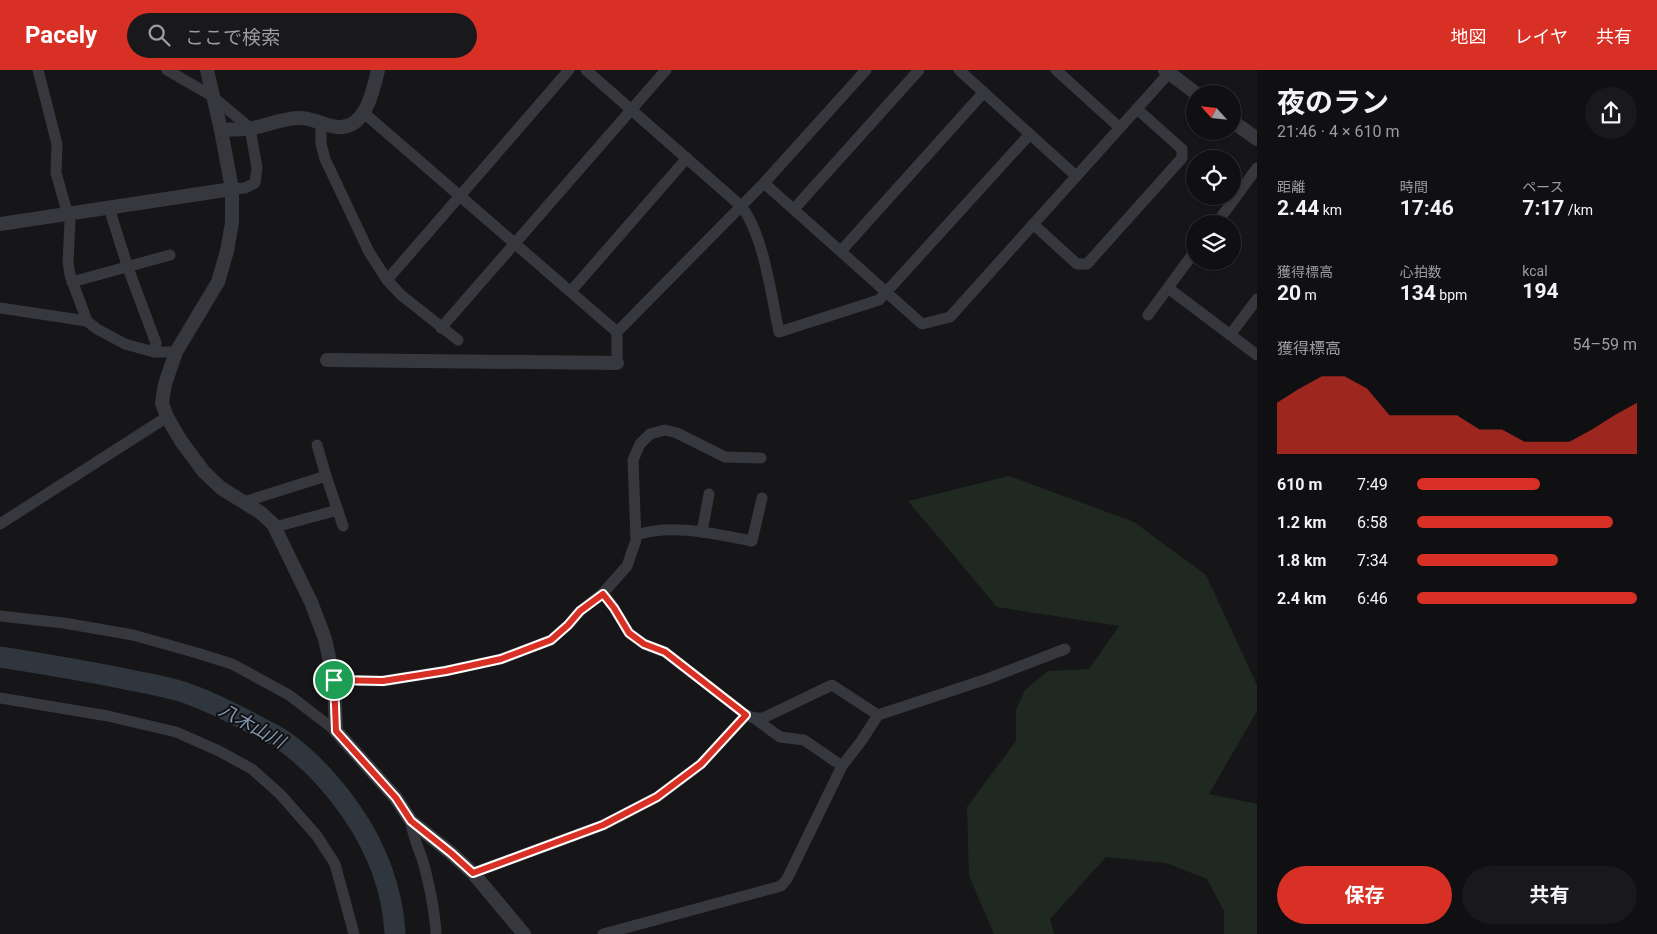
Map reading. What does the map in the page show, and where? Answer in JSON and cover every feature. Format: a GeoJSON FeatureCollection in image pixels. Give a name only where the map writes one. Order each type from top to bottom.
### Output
{"type":"FeatureCollection","features":[{"type":"Feature","properties":{"kind":"street"},"geometry":{"type":"LineString","coordinates":[[38,70],[57,144],[56,173],[68,214],[70,233],[68,262],[72,282],[87,321],[97,330],[125,344],[154,352],[176,352]]}},
{"type":"Feature","properties":{"kind":"street"},"geometry":{"type":"LineString","coordinates":[[0,224],[246,188],[255,183],[257,168],[250,128],[212,96],[167,70]]}},
{"type":"Feature","properties":{"kind":"street"},"geometry":{"type":"LineString","coordinates":[[207,70],[232,189],[232,223],[227,251],[218,282],[176,352],[165,384],[162,403],[167,417],[181,441],[204,472],[221,488],[261,513],[275,527],[311,602],[325,639],[334,680],[336,731]]}},
{"type":"Feature","properties":{"kind":"street"},"geometry":{"type":"LineString","coordinates":[[221,130],[250,128],[302,118],[338,128],[348,126],[364,112],[372,93],[378,70]]}},
{"type":"Feature","properties":{"kind":"street"},"geometry":{"type":"LineString","coordinates":[[387,280],[570,70]]}},
{"type":"Feature","properties":{"kind":"street"},"geometry":{"type":"LineString","coordinates":[[586,70],[741,206],[749,216],[759,241],[779,332],[880,300],[1030,134]]}},
{"type":"Feature","properties":{"kind":"street"},"geometry":{"type":"LineString","coordinates":[[441,328],[666,70]]}},
{"type":"Feature","properties":{"kind":"street"},"geometry":{"type":"LineString","coordinates":[[326,360],[617,363],[617,332],[764,183],[866,70]]}},
{"type":"Feature","properties":{"kind":"street"},"geometry":{"type":"LineString","coordinates":[[794,209],[919,70]]}},
{"type":"Feature","properties":{"kind":"street"},"geometry":{"type":"LineString","coordinates":[[959,70],[1076,176]]}},
{"type":"Feature","properties":{"kind":"street"},"geometry":{"type":"LineString","coordinates":[[1056,70],[1120,128]]}},
{"type":"Feature","properties":{"kind":"street"},"geometry":{"type":"LineString","coordinates":[[764,183],[922,324],[950,317],[1137,109],[1167,71],[1186,86]]}},
{"type":"Feature","properties":{"kind":"street"},"geometry":{"type":"LineString","coordinates":[[841,252],[984,92]]}},
{"type":"Feature","properties":{"kind":"street"},"geometry":{"type":"LineString","coordinates":[[1033,224],[1077,264],[1087,264],[1182,158],[1182,149],[1137,109]]}},
{"type":"Feature","properties":{"kind":"street"},"geometry":{"type":"LineString","coordinates":[[364,112],[514,245],[571,291],[617,332]]}},
{"type":"Feature","properties":{"kind":"street"},"geometry":{"type":"LineString","coordinates":[[321,123],[321,144],[325,159],[369,252],[387,280],[400,295],[458,340]]}},
{"type":"Feature","properties":{"kind":"street"},"geometry":{"type":"LineString","coordinates":[[1241,127],[1257,139]]}},
{"type":"Feature","properties":{"kind":"street"},"geometry":{"type":"LineString","coordinates":[[571,291],[687,158]]}},
{"type":"Feature","properties":{"kind":"street"},"geometry":{"type":"LineString","coordinates":[[1223,215],[1257,168]]}},
{"type":"Feature","properties":{"kind":"street"},"geometry":{"type":"LineString","coordinates":[[110,208],[128,268],[156,344],[154,352]]}},
{"type":"Feature","properties":{"kind":"street"},"geometry":{"type":"LineString","coordinates":[[72,282],[170,255]]}},
{"type":"Feature","properties":{"kind":"street"},"geometry":{"type":"LineString","coordinates":[[1148,315],[1186,263]]}},
{"type":"Feature","properties":{"kind":"street"},"geometry":{"type":"LineString","coordinates":[[1168,288],[1257,355]]}},
{"type":"Feature","properties":{"kind":"street"},"geometry":{"type":"LineString","coordinates":[[1230,335],[1257,299]]}},
{"type":"Feature","properties":{"kind":"street"},"geometry":{"type":"LineString","coordinates":[[0,308],[87,321]]}},
{"type":"Feature","properties":{"kind":"street"},"geometry":{"type":"LineString","coordinates":[[0,524],[167,417]]}},
{"type":"Feature","properties":{"kind":"street"},"geometry":{"type":"LineString","coordinates":[[334,680],[383,681],[446,671],[501,659],[551,640],[580,611],[603,594],[627,566],[636,535],[634,460],[640,444],[650,434],[665,430],[677,433],[725,457],[761,458]]}},
{"type":"Feature","properties":{"kind":"street"},"geometry":{"type":"LineString","coordinates":[[317,445],[343,526]]}},
{"type":"Feature","properties":{"kind":"street"},"geometry":{"type":"LineString","coordinates":[[244,502],[326,476]]}},
{"type":"Feature","properties":{"kind":"street"},"geometry":{"type":"LineString","coordinates":[[702,532],[709,494]]}},
{"type":"Feature","properties":{"kind":"street"},"geometry":{"type":"LineString","coordinates":[[636,535],[650,530],[702,532],[752,542],[762,498]]}},
{"type":"Feature","properties":{"kind":"street"},"geometry":{"type":"LineString","coordinates":[[275,527],[338,510]]}},
{"type":"Feature","properties":{"kind":"street"},"geometry":{"type":"LineString","coordinates":[[603,594],[629,633],[644,644],[665,652],[780,737],[804,740],[842,766]]}},
{"type":"Feature","properties":{"kind":"street"},"geometry":{"type":"LineString","coordinates":[[0,616],[64,623],[133,635],[232,664],[289,695],[336,731],[396,798],[411,821],[473,873],[524,934]]}},
{"type":"Feature","properties":{"kind":"street"},"geometry":{"type":"LineString","coordinates":[[603,934],[781,886],[788,879],[842,766],[878,716],[987,680],[1065,649]]}},
{"type":"Feature","properties":{"kind":"street"},"geometry":{"type":"LineString","coordinates":[[750,716],[763,718],[832,685],[878,716]]}},
{"type":"Feature","properties":{"kind":"street"},"geometry":{"type":"LineString","coordinates":[[0,698],[108,716],[176,732],[219,751],[252,769],[280,794],[317,836],[335,864],[354,934]]}},
{"type":"Feature","properties":{"kind":"street"},"geometry":{"type":"LineString","coordinates":[[473,873],[603,825],[657,797],[701,764],[750,716]]}},
{"type":"Feature","properties":{"kind":"street"},"geometry":{"type":"LineString","coordinates":[[411,821],[411,831],[424,864],[436,918],[436,934]]}},
{"type":"Feature","properties":{"kind":"shaded area"},"geometry":{"type":"Polygon","coordinates":[[[1009,476],[1134,522],[1206,575],[1257,685],[1257,711],[1209,794],[1257,804],[1257,934],[1224,934],[1224,911],[1207,879],[1166,863],[1106,857],[1050,919],[1054,934],[994,934],[969,876],[967,807],[1016,741],[1016,710],[1025,690],[1048,671],[1089,669],[1119,626],[997,607],[908,501],[1009,476]]]}},
{"type":"Feature","properties":{"kind":"waterway","name":"八木山川"},"geometry":{"type":"LineString","coordinates":[[0,657],[98,674],[182,692],[224,709],[284,741],[303,756],[329,782],[360,825],[375,854],[387,885],[394,918],[395,934]]}},
{"type":"Feature","properties":{"kind":"route"},"geometry":{"type":"LineString","coordinates":[[603,594],[629,633],[644,644],[665,652],[746,715],[701,764],[657,797],[603,825],[473,873],[411,821],[396,798],[336,731],[334,680],[383,681],[446,671],[501,659],[551,640],[580,611],[603,594]]}}]}
